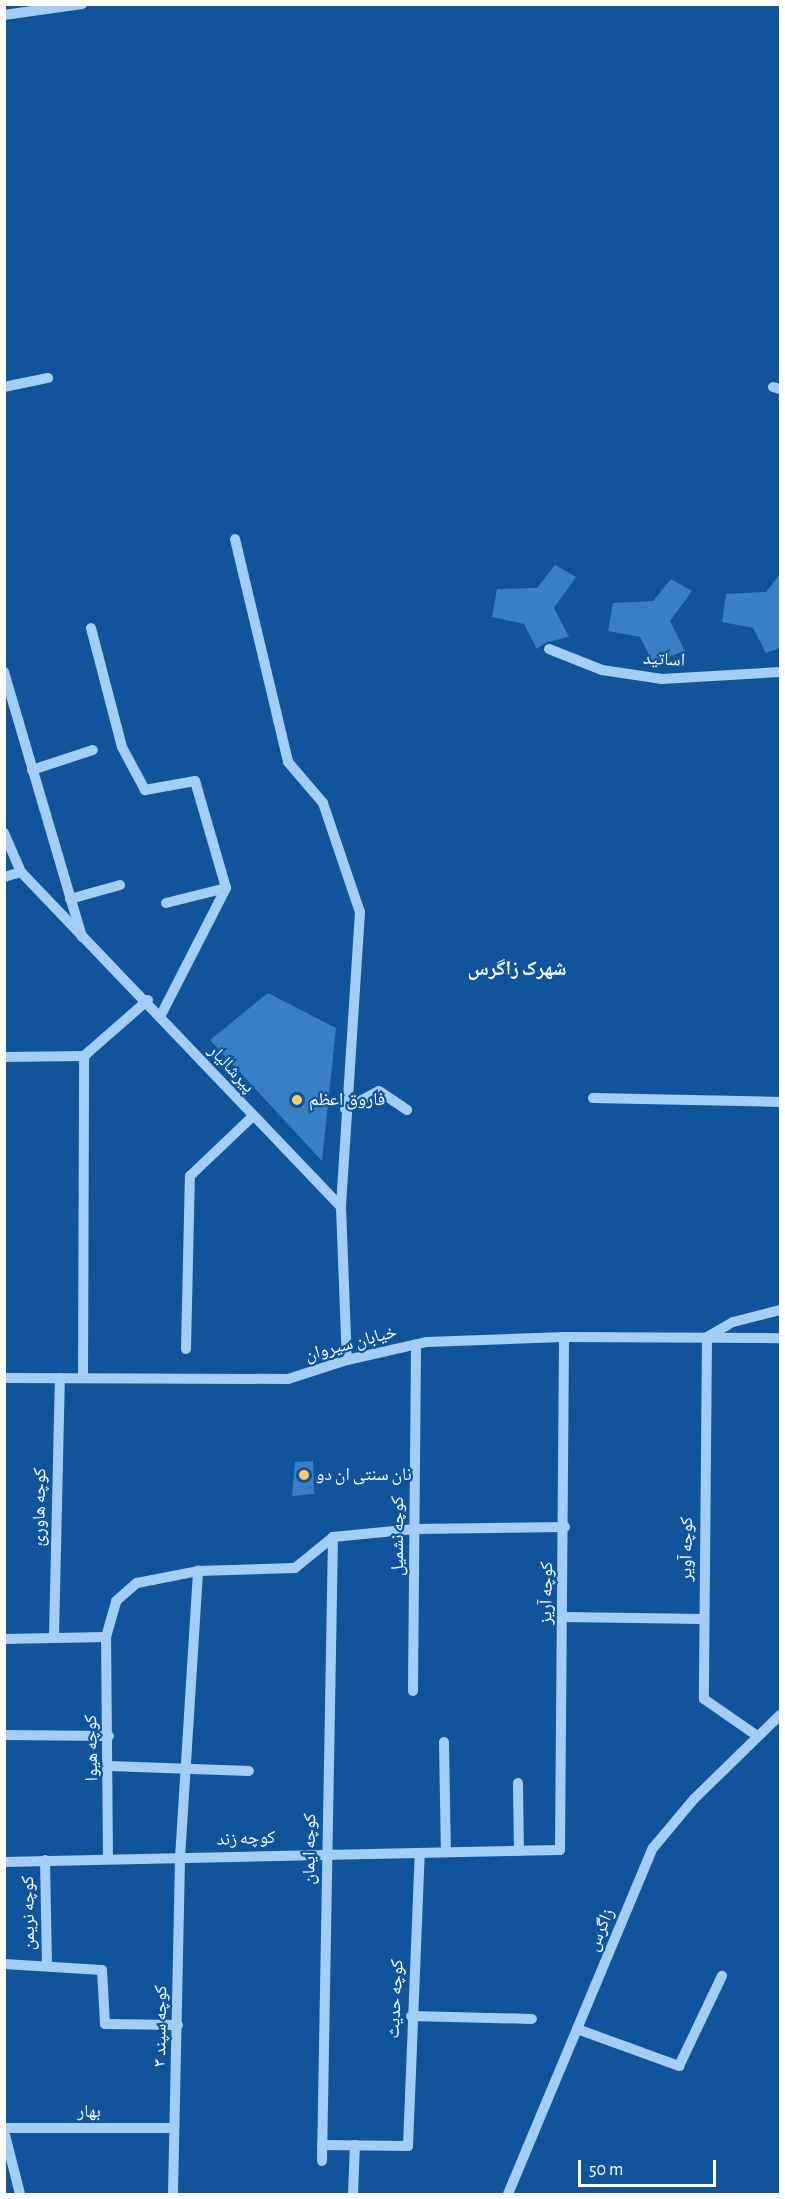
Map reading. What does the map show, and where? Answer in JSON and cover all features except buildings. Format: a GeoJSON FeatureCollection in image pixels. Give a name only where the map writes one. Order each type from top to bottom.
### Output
{"type":"FeatureCollection","features":[{"type":"Feature","properties":{"kind":"street"},"geometry":{"type":"LineString","coordinates":[[4,15],[82,4]]}},
{"type":"Feature","properties":{"kind":"street"},"geometry":{"type":"LineString","coordinates":[[4,387],[48,378]]}},
{"type":"Feature","properties":{"kind":"street"},"geometry":{"type":"LineString","coordinates":[[235,539],[288,762],[323,803],[360,912],[345,1109],[341,1207],[347,1360]]}},
{"type":"Feature","properties":{"kind":"street"},"geometry":{"type":"LineString","coordinates":[[91,628],[122,747],[145,790],[195,781],[226,888],[160,1017]]}},
{"type":"Feature","properties":{"kind":"street","name":"اساتید"},"geometry":{"type":"LineString","coordinates":[[549,648],[602,670],[662,679],[780,672]]}},
{"type":"Feature","properties":{"kind":"street"},"geometry":{"type":"LineString","coordinates":[[4,672],[82,939]]}},
{"type":"Feature","properties":{"kind":"street"},"geometry":{"type":"LineString","coordinates":[[32,770],[93,750]]}},
{"type":"Feature","properties":{"kind":"street","name":"پیرشالیار"},"geometry":{"type":"LineString","coordinates":[[4,833],[21,872],[82,939],[148,1000],[160,1017],[341,1207]]}},
{"type":"Feature","properties":{"kind":"street"},"geometry":{"type":"LineString","coordinates":[[4,877],[21,872]]}},
{"type":"Feature","properties":{"kind":"street"},"geometry":{"type":"LineString","coordinates":[[70,899],[120,885]]}},
{"type":"Feature","properties":{"kind":"street"},"geometry":{"type":"LineString","coordinates":[[166,903],[226,888]]}},
{"type":"Feature","properties":{"kind":"street"},"geometry":{"type":"LineString","coordinates":[[4,1057],[84,1056],[148,1000]]}},
{"type":"Feature","properties":{"kind":"street"},"geometry":{"type":"LineString","coordinates":[[83,1378],[84,1056]]}},
{"type":"Feature","properties":{"kind":"street"},"geometry":{"type":"LineString","coordinates":[[345,1109],[379,1091],[408,1110]]}},
{"type":"Feature","properties":{"kind":"street"},"geometry":{"type":"LineString","coordinates":[[593,1098],[780,1102]]}},
{"type":"Feature","properties":{"kind":"street"},"geometry":{"type":"LineString","coordinates":[[186,1349],[190,1176],[253,1116]]}},
{"type":"Feature","properties":{"kind":"street","name":"خیابان سیروان"},"geometry":{"type":"LineString","coordinates":[[707,1337],[733,1322],[780,1310]]}},
{"type":"Feature","properties":{"kind":"street","name":"خیابان سیروان"},"geometry":{"type":"LineString","coordinates":[[4,1378],[288,1379],[347,1360],[416,1345],[564,1337],[780,1338]]}},
{"type":"Feature","properties":{"kind":"street","name":"کوچه آریز"},"geometry":{"type":"LineString","coordinates":[[560,1850],[565,1527],[564,1337]]}},
{"type":"Feature","properties":{"kind":"street","name":"کوچه آویر"},"geometry":{"type":"LineString","coordinates":[[707,1337],[704,1699],[756,1736]]}},
{"type":"Feature","properties":{"kind":"street","name":"کوچه نشمیل"},"geometry":{"type":"LineString","coordinates":[[413,1691],[416,1345]]}},
{"type":"Feature","properties":{"kind":"street","name":"کوچه هاورئ"},"geometry":{"type":"LineString","coordinates":[[54,1637],[60,1378]]}},
{"type":"Feature","properties":{"kind":"street"},"geometry":{"type":"LineString","coordinates":[[333,1537],[415,1529],[565,1527]]}},
{"type":"Feature","properties":{"kind":"street","name":"کوچه هیوا"},"geometry":{"type":"LineString","coordinates":[[108,1859],[110,1766],[106,1637],[116,1601],[137,1583],[198,1571],[295,1568],[333,1537]]}},
{"type":"Feature","properties":{"kind":"street","name":"کوچه ایمان"},"geometry":{"type":"LineString","coordinates":[[322,2161],[333,1537]]}},
{"type":"Feature","properties":{"kind":"street","name":"کوچه سپند ۳"},"geometry":{"type":"LineString","coordinates":[[173,2194],[180,1858],[198,1571]]}},
{"type":"Feature","properties":{"kind":"street"},"geometry":{"type":"LineString","coordinates":[[563,1617],[703,1619]]}},
{"type":"Feature","properties":{"kind":"street"},"geometry":{"type":"LineString","coordinates":[[4,1639],[106,1637]]}},
{"type":"Feature","properties":{"kind":"street","name":"زاگرس"},"geometry":{"type":"LineString","coordinates":[[508,2194],[653,1848],[694,1799],[780,1715]]}},
{"type":"Feature","properties":{"kind":"street"},"geometry":{"type":"LineString","coordinates":[[4,1735],[109,1736]]}},
{"type":"Feature","properties":{"kind":"street"},"geometry":{"type":"LineString","coordinates":[[444,1742],[446,1852]]}},
{"type":"Feature","properties":{"kind":"street"},"geometry":{"type":"LineString","coordinates":[[110,1766],[249,1771]]}},
{"type":"Feature","properties":{"kind":"street"},"geometry":{"type":"LineString","coordinates":[[518,1783],[519,1851]]}},
{"type":"Feature","properties":{"kind":"street","name":"کوچه زند"},"geometry":{"type":"LineString","coordinates":[[4,1862],[327,1852],[560,1850]]}},
{"type":"Feature","properties":{"kind":"street","name":"کوچه حدیث"},"geometry":{"type":"LineString","coordinates":[[355,2145],[408,2146],[411,2016],[420,1853]]}},
{"type":"Feature","properties":{"kind":"street","name":"کوچه نریمن"},"geometry":{"type":"LineString","coordinates":[[45,1860],[47,1964]]}},
{"type":"Feature","properties":{"kind":"street"},"geometry":{"type":"LineString","coordinates":[[4,1964],[47,1964],[102,1970],[105,2024],[178,2025]]}},
{"type":"Feature","properties":{"kind":"street"},"geometry":{"type":"LineString","coordinates":[[577,2029],[679,2066],[722,1976]]}},
{"type":"Feature","properties":{"kind":"street"},"geometry":{"type":"LineString","coordinates":[[411,2016],[532,2019]]}},
{"type":"Feature","properties":{"kind":"street","name":"بهار"},"geometry":{"type":"LineString","coordinates":[[4,2130],[174,2128]]}},
{"type":"Feature","properties":{"kind":"street"},"geometry":{"type":"LineString","coordinates":[[4,2130],[20,2194]]}},
{"type":"Feature","properties":{"kind":"street"},"geometry":{"type":"LineString","coordinates":[[322,2145],[355,2145],[353,2194]]}},
{"type":"Feature","properties":{"kind":"place","name":"فاروق اعظم"},"geometry":{"type":"Point","coordinates":[297,1100]}},
{"type":"Feature","properties":{"kind":"place","name":"نان سنتی ان دو"},"geometry":{"type":"Point","coordinates":[304,1475]}},
{"type":"Feature","properties":{"kind":"district","name":"شهرک زاگرس"},"geometry":{"type":"Point","coordinates":[517,969]}}]}
